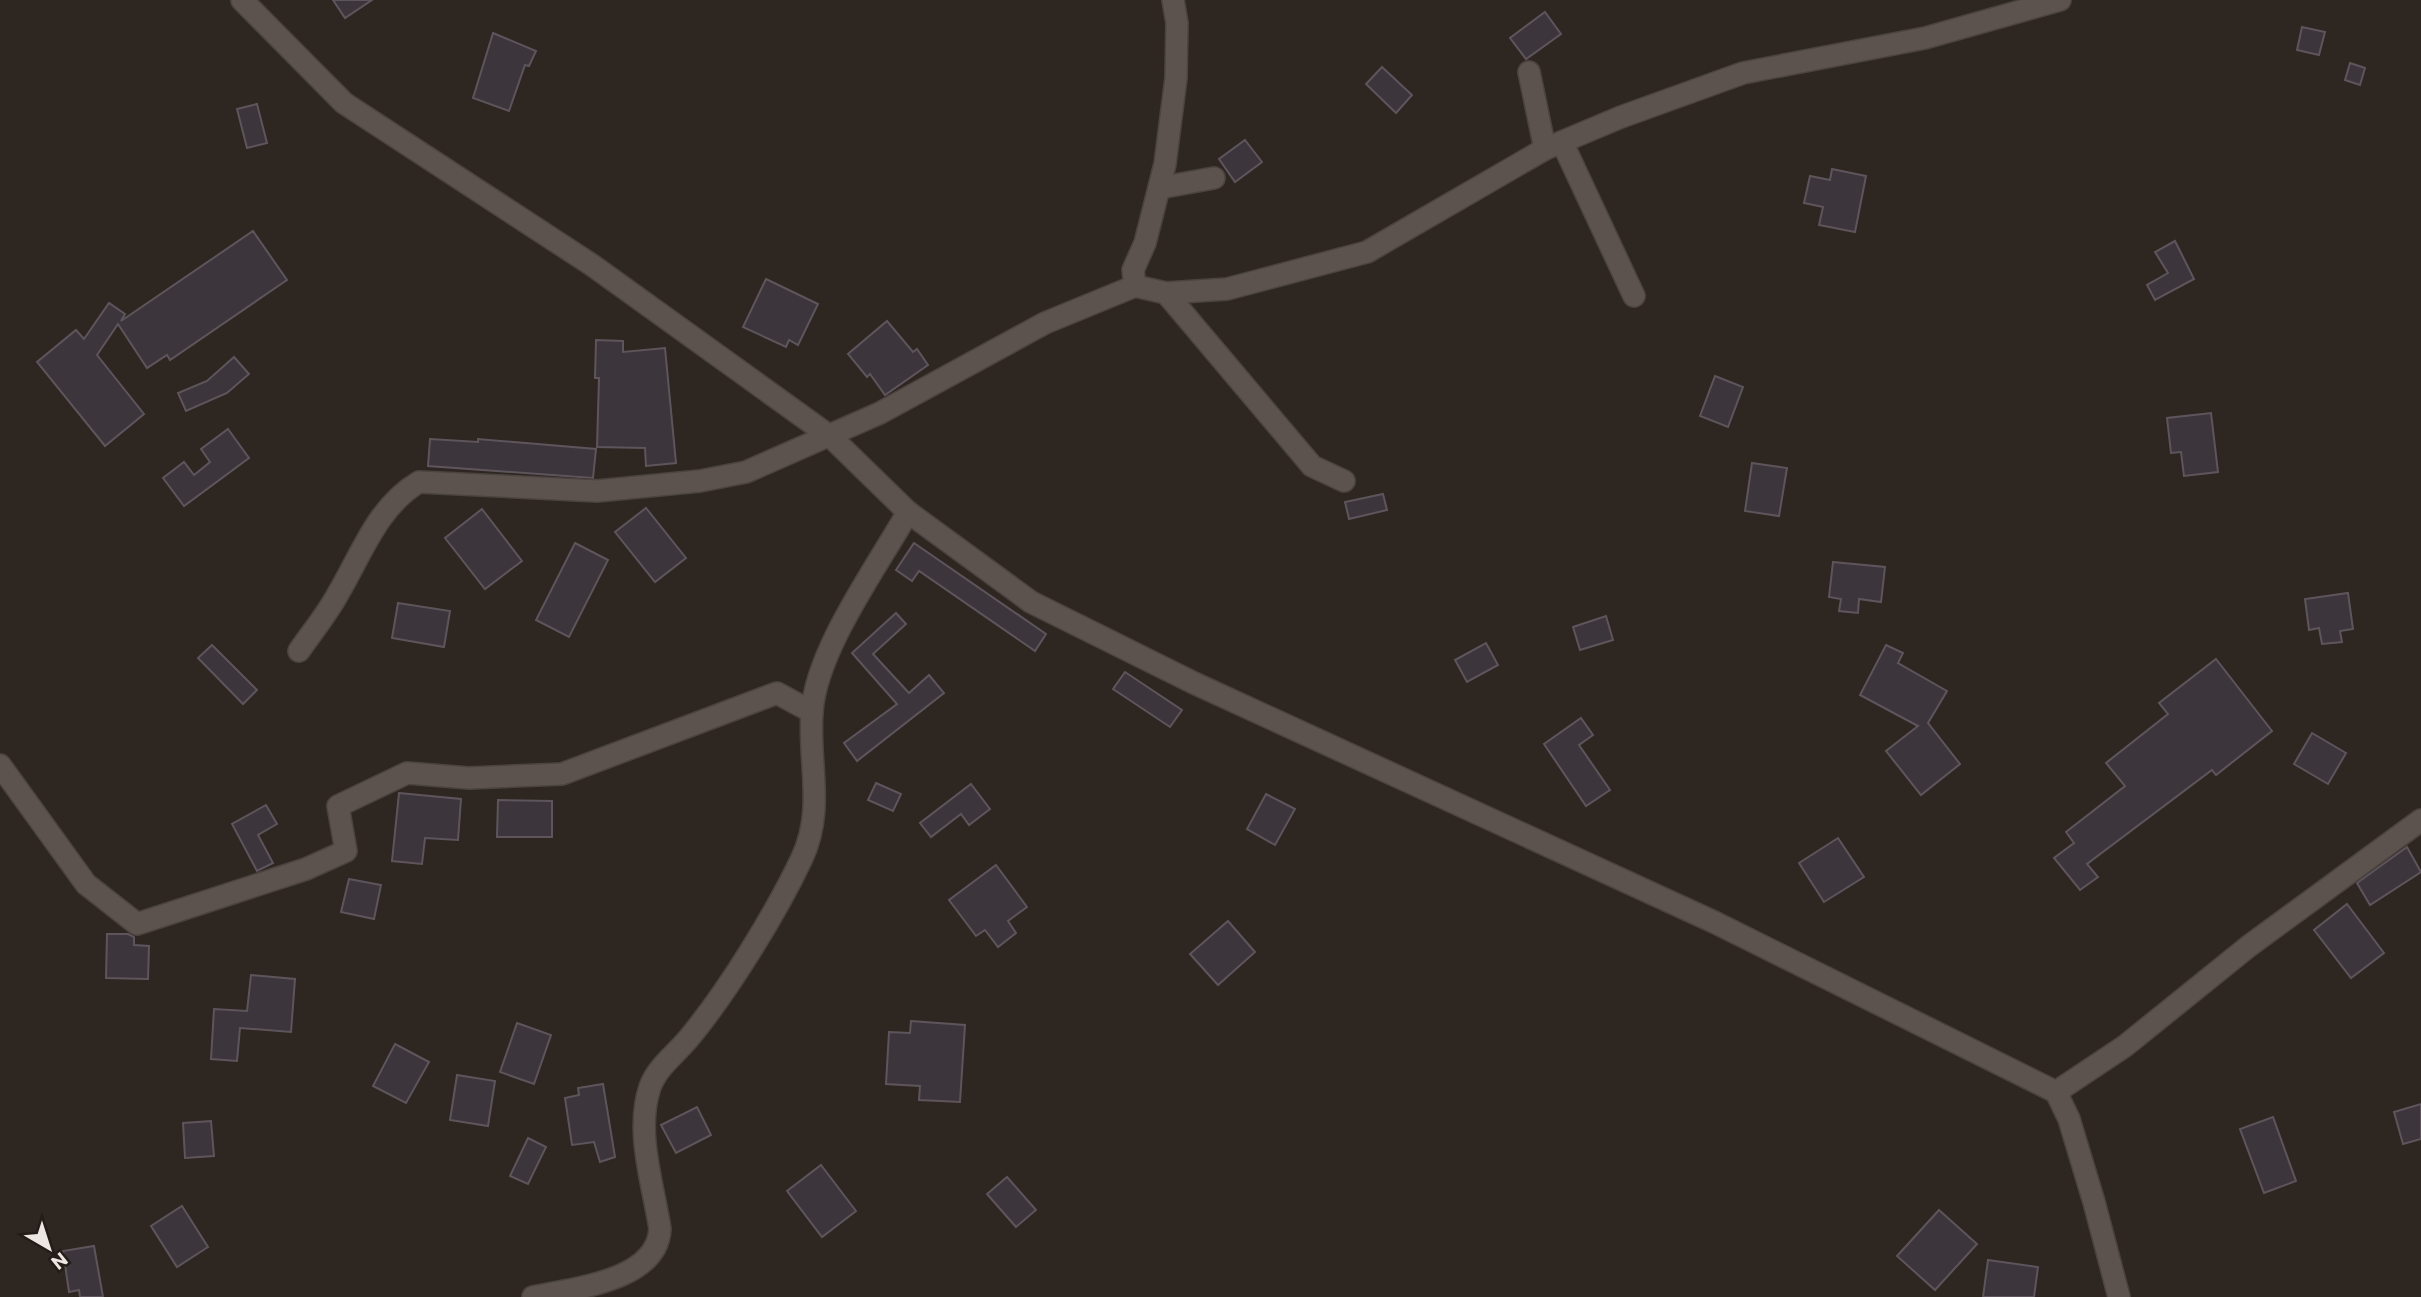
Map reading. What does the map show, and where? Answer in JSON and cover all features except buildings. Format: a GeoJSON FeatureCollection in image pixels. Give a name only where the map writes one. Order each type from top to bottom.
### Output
{"type":"FeatureCollection","features":[{"type":"Feature","properties":{"kind":"street"},"geometry":{"type":"LineString","coordinates":[[242,0],[344,103],[592,265],[831,437],[908,512],[1031,602],[1194,683],[1714,922],[2056,1092],[2068,1119],[2094,1202],[2119,1297]]}},
{"type":"Feature","properties":{"kind":"street"},"geometry":{"type":"LineString","coordinates":[[1135,286],[1133,270],[1145,243],[1158,188],[1176,78],[1177,23],[1174,0]]}},
{"type":"Feature","properties":{"kind":"street"},"geometry":{"type":"LineString","coordinates":[[299,651],[338,595],[378,521],[401,493],[419,482],[597,491],[746,472],[831,437],[1045,323],[1135,286],[1166,293],[1227,289],[1367,252],[1553,145],[1743,73],[1925,38],[2060,0]]}},
{"type":"Feature","properties":{"kind":"street"},"geometry":{"type":"LineString","coordinates":[[1529,72],[1553,145],[1634,296]]}},
{"type":"Feature","properties":{"kind":"street"},"geometry":{"type":"LineString","coordinates":[[1158,188],[1214,178]]}},
{"type":"Feature","properties":{"kind":"street"},"geometry":{"type":"LineString","coordinates":[[1166,293],[1312,466],[1344,481]]}},
{"type":"Feature","properties":{"kind":"street"},"geometry":{"type":"LineString","coordinates":[[533,1297],[624,1274],[643,1264],[659,1241],[660,1228],[643,1122],[650,1087],[659,1071],[690,1038],[738,966],[803,855],[815,819],[812,712],[819,676],[834,640],[908,512]]}},
{"type":"Feature","properties":{"kind":"street"},"geometry":{"type":"LineString","coordinates":[[0,765],[86,884],[137,924],[306,869],[346,851],[338,806],[407,773],[469,778],[562,774],[777,693],[812,712]]}},
{"type":"Feature","properties":{"kind":"street"},"geometry":{"type":"LineString","coordinates":[[2056,1092],[2125,1046],[2249,946],[2421,820]]}}]}
